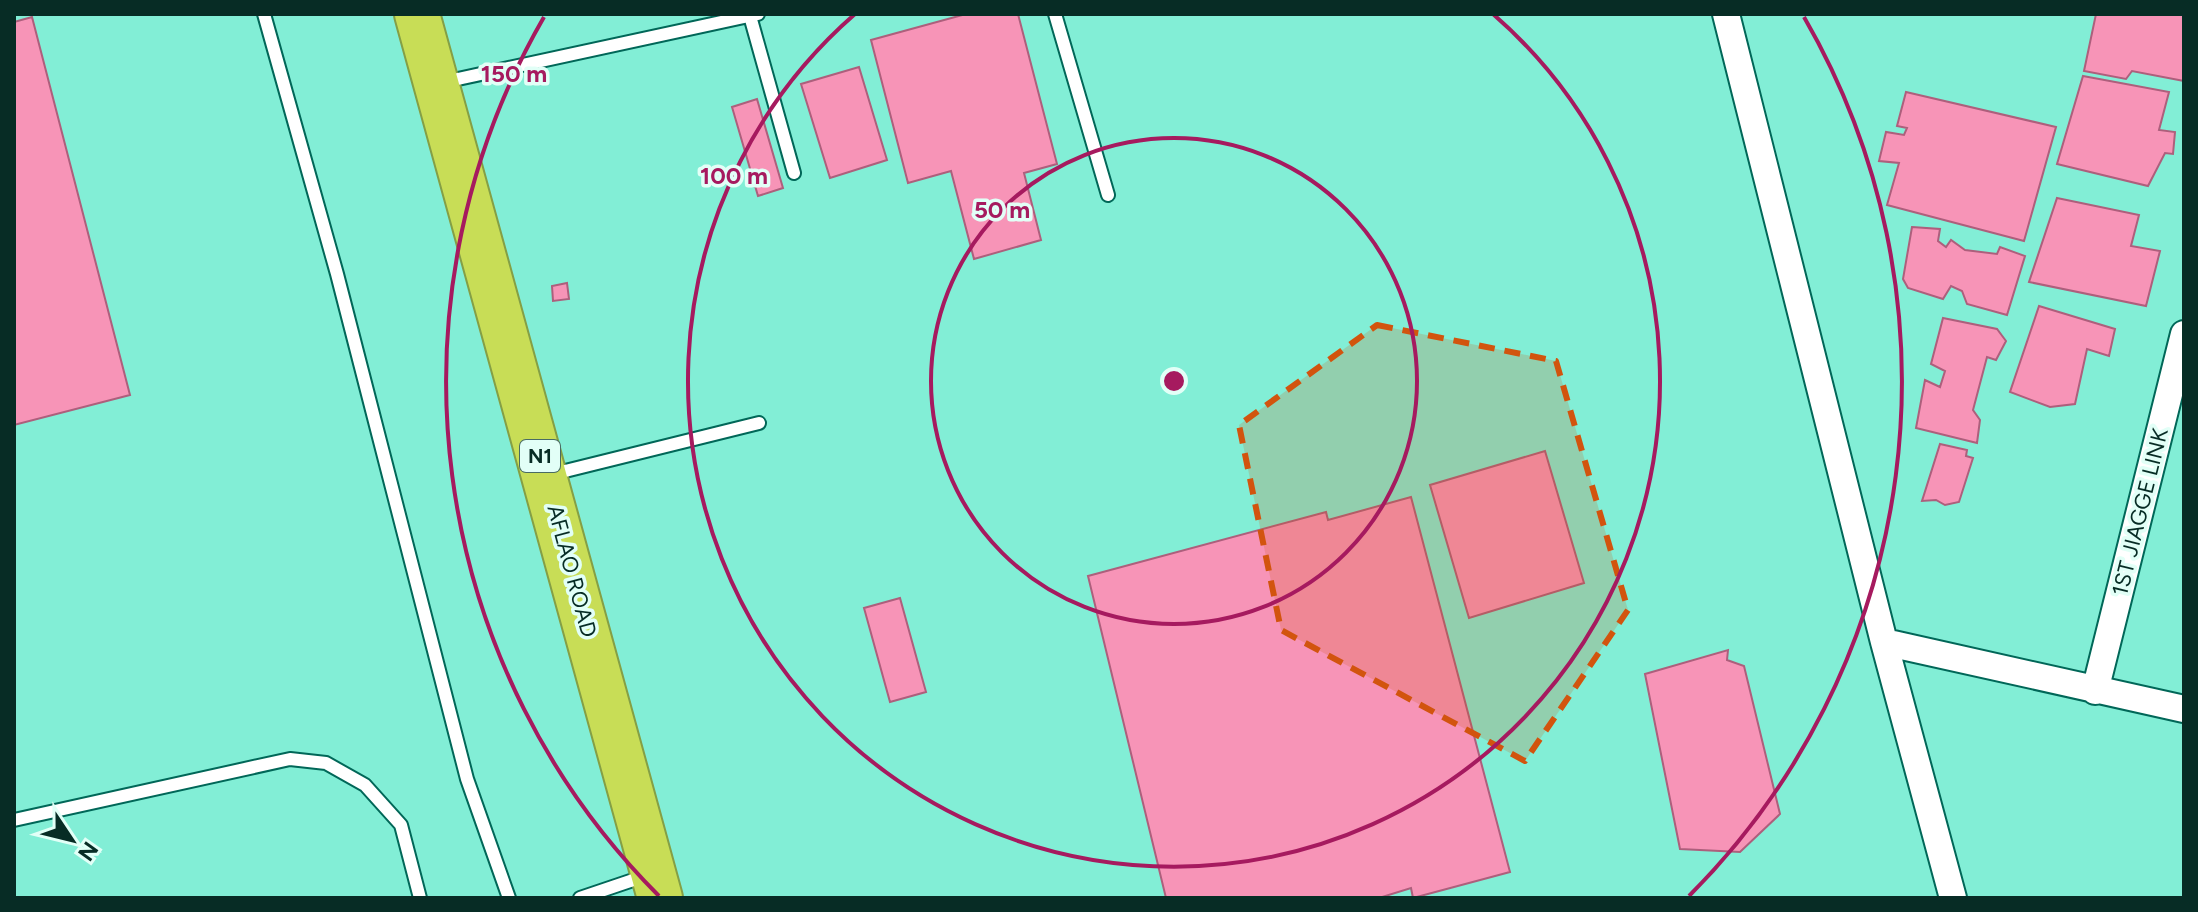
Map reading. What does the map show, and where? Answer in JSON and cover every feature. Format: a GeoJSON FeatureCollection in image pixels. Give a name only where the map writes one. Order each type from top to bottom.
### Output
{"type":"FeatureCollection","features":[{"type":"Feature","properties":{"kind":"highway","name":"AFLAO ROAD"},"geometry":{"type":"LineString","coordinates":[[417,14],[657,886]]}},
{"type":"Feature","properties":{"kind":"street"},"geometry":{"type":"LineString","coordinates":[[1726,14],[1884,642],[1953,898]]}},
{"type":"Feature","properties":{"kind":"street","name":"1ST JIAGGE LINK"},"geometry":{"type":"LineString","coordinates":[[2095,691],[2184,334]]}},
{"type":"Feature","properties":{"kind":"street"},"geometry":{"type":"LineString","coordinates":[[1884,642],[2184,709]]}},
{"type":"Feature","properties":{"kind":"lane"},"geometry":{"type":"LineString","coordinates":[[264,14],[337,274],[467,779],[509,898]]}},
{"type":"Feature","properties":{"kind":"lane"},"geometry":{"type":"LineString","coordinates":[[1055,14],[1108,195]]}},
{"type":"Feature","properties":{"kind":"lane"},"geometry":{"type":"LineString","coordinates":[[436,83],[754,15],[794,173]]}},
{"type":"Feature","properties":{"kind":"lane"},"geometry":{"type":"LineString","coordinates":[[546,476],[759,423]]}},
{"type":"Feature","properties":{"kind":"lane"},"geometry":{"type":"LineString","coordinates":[[14,820],[290,759],[326,763],[365,785],[401,825],[420,898]]}},
{"type":"Feature","properties":{"kind":"lane"},"geometry":{"type":"LineString","coordinates":[[580,898],[657,886]]}},
{"type":"Feature","properties":{"kind":"highlighted area"},"geometry":{"type":"Polygon","coordinates":[[[1377,325],[1556,361],[1628,610],[1525,761],[1281,630],[1239,425],[1377,325]]]}},
{"type":"Feature","properties":{"kind":"building"},"geometry":{"type":"Polygon","coordinates":[[[966,14],[1018,14],[1057,164],[1024,173],[1041,240],[974,259],[951,171],[908,183],[871,40],[966,14]]]}},
{"type":"Feature","properties":{"kind":"building"},"geometry":{"type":"Polygon","coordinates":[[[2096,14],[2184,14],[2184,81],[2132,71],[2126,79],[2084,71],[2096,14]]]}},
{"type":"Feature","properties":{"kind":"building"},"geometry":{"type":"Polygon","coordinates":[[[32,17],[130,395],[14,425],[14,22],[32,17]]]}},
{"type":"Feature","properties":{"kind":"building"},"geometry":{"type":"Polygon","coordinates":[[[859,67],[887,160],[830,178],[801,84],[859,67]]]}},
{"type":"Feature","properties":{"kind":"building"},"geometry":{"type":"Polygon","coordinates":[[[2083,76],[2169,92],[2159,130],[2175,132],[2173,154],[2165,153],[2148,186],[2057,164],[2083,76]]]}},
{"type":"Feature","properties":{"kind":"building"},"geometry":{"type":"Polygon","coordinates":[[[1906,92],[2056,127],[2024,241],[1887,205],[1899,163],[1879,161],[1886,132],[1904,135],[1907,128],[1897,126],[1906,92]]]}},
{"type":"Feature","properties":{"kind":"building"},"geometry":{"type":"Polygon","coordinates":[[[757,99],[783,188],[758,196],[732,107],[757,99]]]}},
{"type":"Feature","properties":{"kind":"building"},"geometry":{"type":"Polygon","coordinates":[[[2057,198],[2139,215],[2131,246],[2160,251],[2146,306],[2029,282],[2057,198]]]}},
{"type":"Feature","properties":{"kind":"building"},"geometry":{"type":"Polygon","coordinates":[[[1912,227],[1940,229],[1938,241],[1946,247],[1951,240],[1965,250],[1997,254],[2000,247],[2025,256],[2007,315],[1967,304],[1962,291],[1951,286],[1943,299],[1908,288],[1903,279],[1912,227]]]}},
{"type":"Feature","properties":{"kind":"building"},"geometry":{"type":"Polygon","coordinates":[[[567,283],[569,299],[553,301],[552,286],[567,283]]]}},
{"type":"Feature","properties":{"kind":"building"},"geometry":{"type":"Polygon","coordinates":[[[2039,306],[2115,329],[2109,356],[2087,349],[2075,404],[2050,407],[2010,392],[2039,306]]]}},
{"type":"Feature","properties":{"kind":"building"},"geometry":{"type":"Polygon","coordinates":[[[1943,318],[1997,329],[2006,341],[1996,360],[1987,357],[1973,410],[1980,420],[1977,443],[1916,428],[1925,380],[1940,387],[1945,371],[1931,364],[1943,318]]]}},
{"type":"Feature","properties":{"kind":"building"},"geometry":{"type":"Polygon","coordinates":[[[1940,444],[1967,450],[1966,456],[1973,458],[1959,502],[1945,505],[1936,500],[1922,501],[1940,444]]]}},
{"type":"Feature","properties":{"kind":"building"},"geometry":{"type":"Polygon","coordinates":[[[1545,451],[1584,583],[1469,618],[1430,485],[1545,451]]]}},
{"type":"Feature","properties":{"kind":"building"},"geometry":{"type":"Polygon","coordinates":[[[1411,497],[1510,872],[1413,898],[1411,888],[1379,898],[1166,898],[1088,576],[1326,512],[1328,520],[1411,497]]]}},
{"type":"Feature","properties":{"kind":"building"},"geometry":{"type":"Polygon","coordinates":[[[900,598],[926,692],[890,702],[864,608],[900,598]]]}},
{"type":"Feature","properties":{"kind":"building"},"geometry":{"type":"Polygon","coordinates":[[[1728,650],[1727,660],[1744,666],[1780,814],[1740,852],[1680,849],[1645,674],[1728,650]]]}}]}
